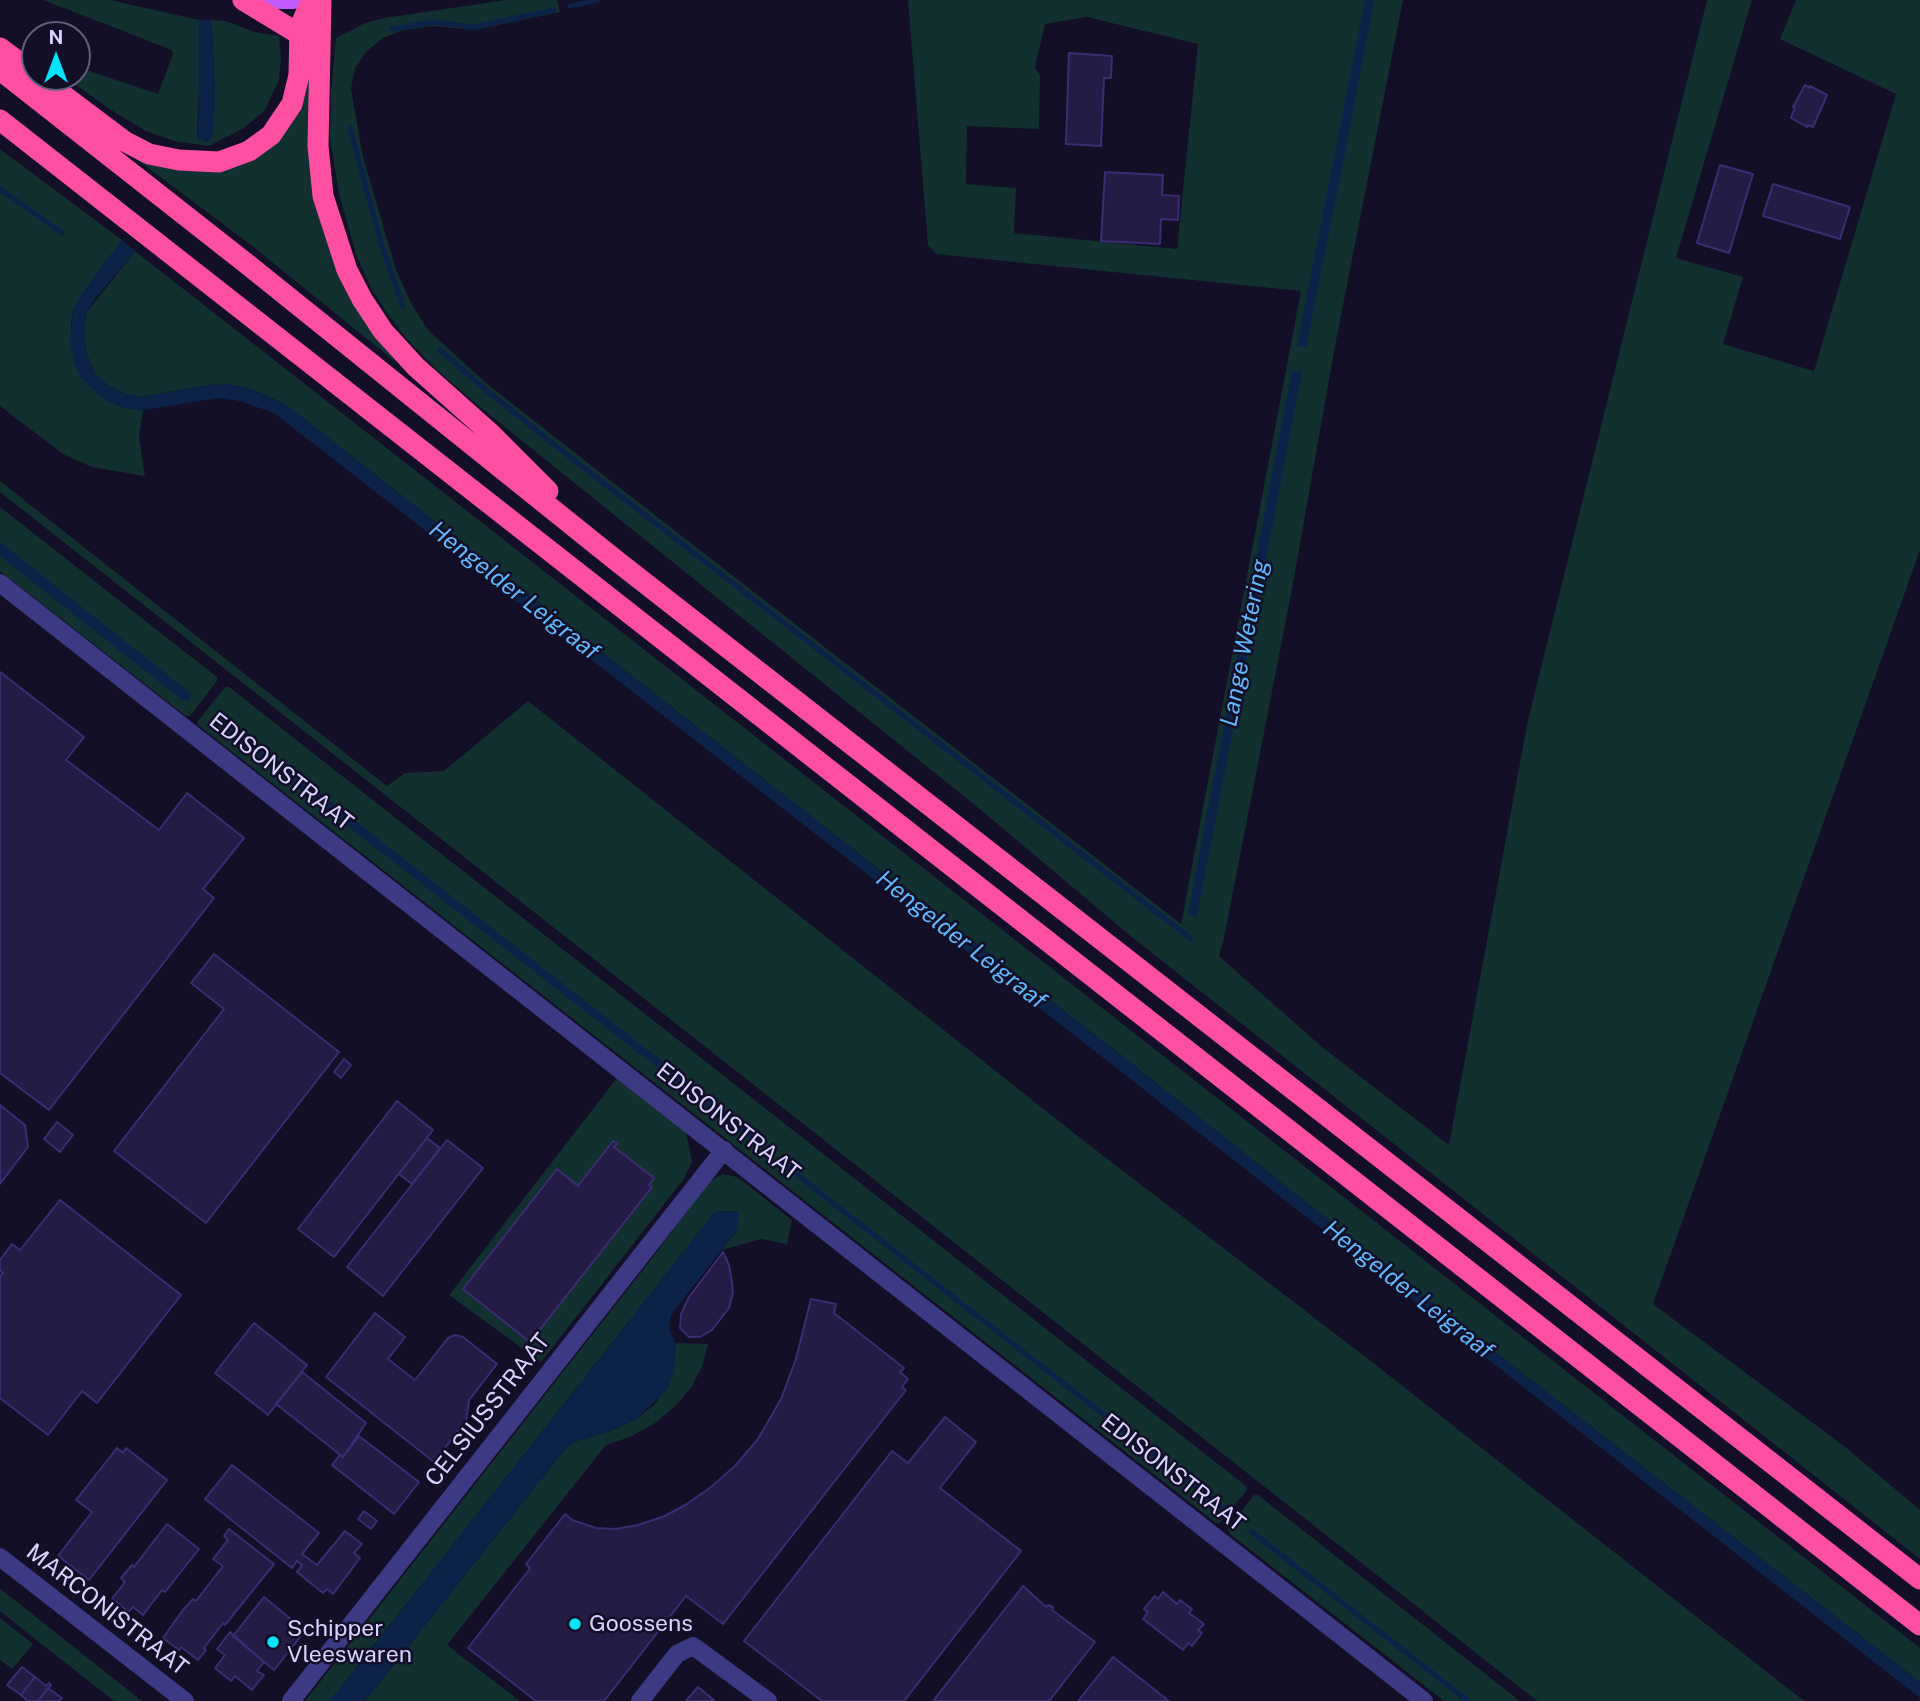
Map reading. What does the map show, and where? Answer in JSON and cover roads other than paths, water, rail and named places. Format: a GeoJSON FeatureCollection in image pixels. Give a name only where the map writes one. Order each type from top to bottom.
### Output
{"type":"FeatureCollection","features":[{"type":"Feature","properties":{"kind":"highway"},"geometry":{"type":"LineString","coordinates":[[243,0],[299,34]]}},
{"type":"Feature","properties":{"kind":"highway"},"geometry":{"type":"LineString","coordinates":[[58,91],[124,141],[149,154],[179,160],[219,162],[249,151],[271,135],[292,104],[299,75],[299,27],[308,8],[316,0]]}},
{"type":"Feature","properties":{"kind":"highway"},"geometry":{"type":"LineString","coordinates":[[321,0],[317,146],[323,196],[347,270],[362,299],[383,331],[415,367],[489,432],[618,562]]}},
{"type":"Feature","properties":{"kind":"highway"},"geometry":{"type":"LineString","coordinates":[[0,48],[21,64]]}},
{"type":"Feature","properties":{"kind":"highway"},"geometry":{"type":"LineString","coordinates":[[0,69],[237,255],[618,562],[1920,1579]]}},
{"type":"Feature","properties":{"kind":"highway"},"geometry":{"type":"LineString","coordinates":[[0,120],[1920,1625]]}},
{"type":"Feature","properties":{"kind":"main road"},"geometry":{"type":"LineString","coordinates":[[260,0],[294,0]]}},
{"type":"Feature","properties":{"kind":"street","name":"EDISONSTRAAT"},"geometry":{"type":"LineString","coordinates":[[0,583],[1424,1701]]}},
{"type":"Feature","properties":{"kind":"street","name":"CELSIUSSTRAAT"},"geometry":{"type":"LineString","coordinates":[[291,1701],[724,1150]]}},
{"type":"Feature","properties":{"kind":"street","name":"MARCONISTRAAT"},"geometry":{"type":"LineString","coordinates":[[0,1557],[185,1701]]}},
{"type":"Feature","properties":{"kind":"street"},"geometry":{"type":"LineString","coordinates":[[640,1701],[677,1654],[693,1646],[768,1701]]}},
{"type":"Feature","properties":{"kind":"water"},"geometry":{"type":"Polygon","coordinates":[[[1365,0],[1374,0],[1350,128],[1306,347],[1297,346],[1365,0]]]}},
{"type":"Feature","properties":{"kind":"water"},"geometry":{"type":"Polygon","coordinates":[[[199,20],[210,20],[212,30],[214,125],[213,135],[207,142],[197,138],[199,20]]]}},
{"type":"Feature","properties":{"kind":"water","name":"Hengelder Leigraaf"},"geometry":{"type":"Polygon","coordinates":[[[122,240],[135,251],[95,299],[87,312],[84,326],[86,353],[91,365],[96,375],[109,386],[125,394],[142,397],[226,384],[247,388],[289,407],[1920,1682],[1920,1698],[274,413],[239,401],[219,398],[143,410],[125,408],[107,401],[94,391],[81,377],[74,361],[70,341],[73,311],[80,297],[122,240]]]}},
{"type":"Feature","properties":{"kind":"water","name":"Lange Wetering"},"geometry":{"type":"Polygon","coordinates":[[[1292,371],[1302,372],[1197,916],[1188,914],[1292,371]]]}},
{"type":"Feature","properties":{"kind":"water"},"geometry":{"type":"Polygon","coordinates":[[[0,542],[192,694],[188,700],[182,700],[0,556],[0,542]]]}},
{"type":"Feature","properties":{"kind":"water"},"geometry":{"type":"Polygon","coordinates":[[[223,720],[759,1137],[754,1143],[218,725],[223,720]]]}},
{"type":"Feature","properties":{"kind":"water"},"geometry":{"type":"Polygon","coordinates":[[[738,1211],[738,1229],[671,1315],[669,1329],[676,1343],[673,1375],[667,1390],[636,1419],[610,1431],[574,1442],[565,1449],[365,1701],[330,1701],[715,1212],[738,1211]]]}},
{"type":"Feature","properties":{"kind":"waterway"},"geometry":{"type":"LineString","coordinates":[[570,6],[598,0]]}},
{"type":"Feature","properties":{"kind":"waterway"},"geometry":{"type":"LineString","coordinates":[[392,29],[433,22],[473,27],[554,10]]}},
{"type":"Feature","properties":{"kind":"waterway"},"geometry":{"type":"LineString","coordinates":[[350,128],[381,243],[403,306]]}},
{"type":"Feature","properties":{"kind":"waterway"},"geometry":{"type":"LineString","coordinates":[[0,189],[62,233]]}},
{"type":"Feature","properties":{"kind":"waterway"},"geometry":{"type":"LineString","coordinates":[[440,350],[556,446],[1190,938]]}},
{"type":"Feature","properties":{"kind":"waterway"},"geometry":{"type":"LineString","coordinates":[[787,1167],[1224,1509]]}},
{"type":"Feature","properties":{"kind":"waterway"},"geometry":{"type":"LineString","coordinates":[[1252,1532],[1468,1701]]}},
{"type":"Feature","properties":{"kind":"place","name":"Goossens"},"geometry":{"type":"Point","coordinates":[575,1624]}},
{"type":"Feature","properties":{"kind":"place","name":"Schipper Vleeswaren"},"geometry":{"type":"Point","coordinates":[273,1642]}}]}
